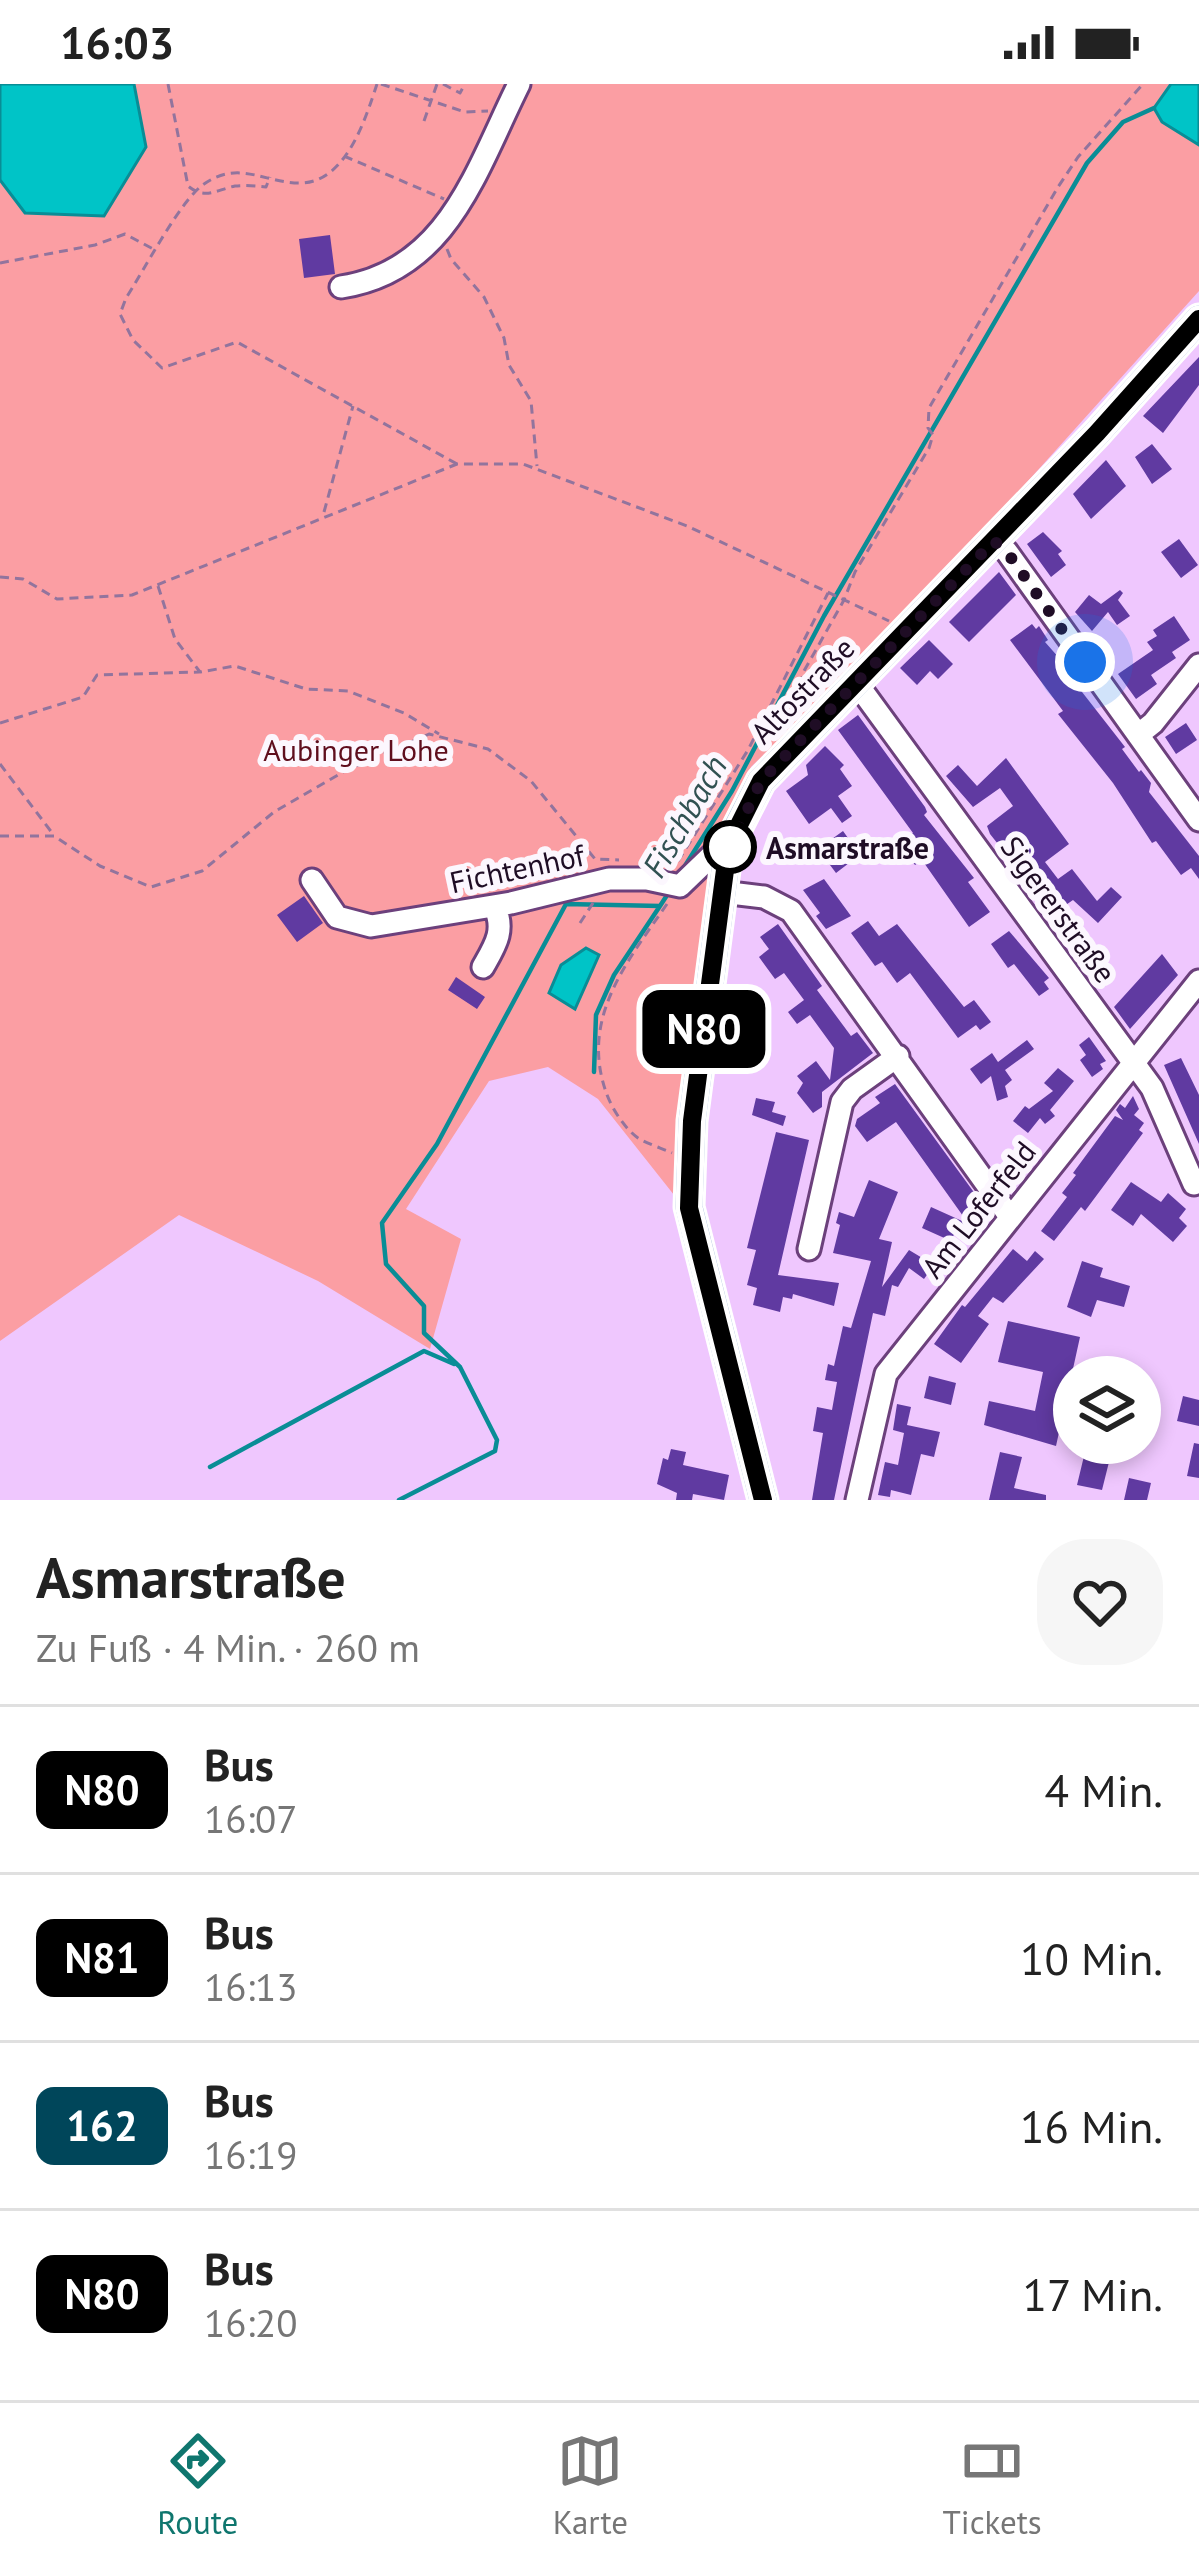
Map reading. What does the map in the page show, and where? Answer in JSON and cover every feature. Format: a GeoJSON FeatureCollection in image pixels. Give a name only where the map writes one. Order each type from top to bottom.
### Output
{"type":"FeatureCollection","features":[{"type":"Feature","properties":{"kind":"main road","name":"Altostraße"},"geometry":{"type":"LineString","coordinates":[[763,1500],[689,1208],[692,1121],[734,835],[761,781],[994,541],[1199,319]]}},
{"type":"Feature","properties":{"kind":"street"},"geometry":{"type":"LineString","coordinates":[[341,287],[397,271],[442,233],[519,84]]}},
{"type":"Feature","properties":{"kind":"street"},"geometry":{"type":"LineString","coordinates":[[994,541],[1007,552],[1199,820]]}},
{"type":"Feature","properties":{"kind":"street"},"geometry":{"type":"LineString","coordinates":[[1138,735],[1199,664]]}},
{"type":"Feature","properties":{"kind":"street","name":"Sigererstraße"},"geometry":{"type":"LineString","coordinates":[[855,681],[1152,1088],[1197,1183]]}},
{"type":"Feature","properties":{"kind":"street"},"geometry":{"type":"LineString","coordinates":[[672,884],[734,835]]}},
{"type":"Feature","properties":{"kind":"street","name":"Fichtenhof"},"geometry":{"type":"LineString","coordinates":[[312,880],[338,917],[359,925],[494,906],[608,879],[672,884]]}},
{"type":"Feature","properties":{"kind":"street"},"geometry":{"type":"LineString","coordinates":[[722,892],[764,897],[791,910],[1010,1217]]}},
{"type":"Feature","properties":{"kind":"street"},"geometry":{"type":"LineString","coordinates":[[483,967],[498,940],[501,920],[494,906]]}},
{"type":"Feature","properties":{"kind":"street","name":"Am Loferfeld"},"geometry":{"type":"LineString","coordinates":[[857,1500],[882,1379],[1199,981]]}},
{"type":"Feature","properties":{"kind":"street"},"geometry":{"type":"LineString","coordinates":[[809,1249],[842,1102],[898,1056]]}},
{"type":"Feature","properties":{"kind":"path"},"geometry":{"type":"LineString","coordinates":[[168,84],[188,186],[202,195],[237,186],[266,187],[271,176]]}},
{"type":"Feature","properties":{"kind":"path"},"geometry":{"type":"LineString","coordinates":[[457,464],[237,342],[163,368],[133,340],[120,314],[125,298],[194,191],[232,170],[302,183],[320,178],[344,155],[364,124],[379,84],[465,112],[506,111]]}},
{"type":"Feature","properties":{"kind":"path"},"geometry":{"type":"LineString","coordinates":[[424,121],[440,84],[460,93],[465,84]]}},
{"type":"Feature","properties":{"kind":"path"},"geometry":{"type":"LineString","coordinates":[[763,747],[798,692],[855,572],[914,478],[934,435],[928,428],[929,408],[1058,187],[1078,157],[1143,84]]}},
{"type":"Feature","properties":{"kind":"path"},"geometry":{"type":"LineString","coordinates":[[344,155],[456,206]]}},
{"type":"Feature","properties":{"kind":"path"},"geometry":{"type":"LineString","coordinates":[[442,233],[451,259],[484,296],[504,338],[509,365],[531,401],[538,468]]}},
{"type":"Feature","properties":{"kind":"path"},"geometry":{"type":"LineString","coordinates":[[0,263],[125,234],[157,250]]}},
{"type":"Feature","properties":{"kind":"path"},"geometry":{"type":"LineString","coordinates":[[323,517],[354,404]]}},
{"type":"Feature","properties":{"kind":"path"},"geometry":{"type":"LineString","coordinates":[[0,577],[23,579],[57,598],[132,595],[457,464],[523,464],[687,526],[907,629]]}},
{"type":"Feature","properties":{"kind":"path"},"geometry":{"type":"LineString","coordinates":[[158,584],[175,639],[200,672]]}},
{"type":"Feature","properties":{"kind":"path"},"geometry":{"type":"LineString","coordinates":[[690,1161],[636,1137],[611,1106],[596,1064],[601,1018],[829,594]]}},
{"type":"Feature","properties":{"kind":"path"},"geometry":{"type":"LineString","coordinates":[[0,723],[82,697],[97,675],[200,672],[235,666],[306,689],[349,691],[404,713],[446,739]]}},
{"type":"Feature","properties":{"kind":"path"},"geometry":{"type":"LineString","coordinates":[[0,764],[55,836],[100,866],[151,886],[202,871],[274,812],[346,771],[429,734],[488,749],[531,781],[595,859],[617,859],[633,868]]}},
{"type":"Feature","properties":{"kind":"path"},"geometry":{"type":"LineString","coordinates":[[0,836],[55,836]]}},
{"type":"Feature","properties":{"kind":"path"},"geometry":{"type":"LineString","coordinates":[[580,923],[598,896]]}},
{"type":"Feature","properties":{"kind":"green space","name":"Aubinger Lohe"},"geometry":{"type":"Polygon","coordinates":[[[134,84],[1171,84],[1154,108],[1162,122],[1199,145],[1199,291],[905,618],[751,767],[724,831],[678,1200],[598,1099],[548,1067],[489,1081],[406,1209],[461,1239],[430,1349],[318,1281],[179,1215],[0,1341],[0,180],[26,213],[145,147],[134,84]]]}},
{"type":"Feature","properties":{"kind":"shaded area"},"geometry":{"type":"Polygon","coordinates":[[[0,84],[134,84],[146,147],[104,216],[25,213],[0,180],[0,84]]]}},
{"type":"Feature","properties":{"kind":"shaded area"},"geometry":{"type":"Polygon","coordinates":[[[1171,84],[1199,84],[1199,145],[1162,122],[1154,108],[1171,84]]]}},
{"type":"Feature","properties":{"kind":"shaded area"},"geometry":{"type":"Polygon","coordinates":[[[586,948],[599,955],[575,1009],[549,993],[561,965],[586,948]]]}},
{"type":"Feature","properties":{"kind":"building"},"geometry":{"type":"Polygon","coordinates":[[[330,235],[335,274],[304,278],[299,239],[330,235]]]}},
{"type":"Feature","properties":{"kind":"building"},"geometry":{"type":"Polygon","coordinates":[[[1199,357],[1199,385],[1163,433],[1143,416],[1199,357]]]}},
{"type":"Feature","properties":{"kind":"building"},"geometry":{"type":"Polygon","coordinates":[[[1152,444],[1172,469],[1152,484],[1135,457],[1152,444]]]}},
{"type":"Feature","properties":{"kind":"building"},"geometry":{"type":"Polygon","coordinates":[[[1106,460],[1126,486],[1091,519],[1073,494],[1106,460]]]}},
{"type":"Feature","properties":{"kind":"building"},"geometry":{"type":"Polygon","coordinates":[[[1043,532],[1062,551],[1058,554],[1066,565],[1051,577],[1027,544],[1043,532]]]}},
{"type":"Feature","properties":{"kind":"building"},"geometry":{"type":"Polygon","coordinates":[[[1179,539],[1198,565],[1181,578],[1161,552],[1179,539]]]}},
{"type":"Feature","properties":{"kind":"building"},"geometry":{"type":"Polygon","coordinates":[[[999,572],[1016,595],[969,642],[949,622],[999,572]]]}},
{"type":"Feature","properties":{"kind":"building"},"geometry":{"type":"Polygon","coordinates":[[[1120,590],[1118,600],[1130,616],[1117,625],[1108,612],[1092,631],[1075,612],[1089,595],[1101,604],[1120,590]]]}},
{"type":"Feature","properties":{"kind":"building"},"geometry":{"type":"Polygon","coordinates":[[[1174,616],[1190,640],[1172,652],[1176,658],[1151,675],[1157,684],[1136,699],[1118,674],[1153,650],[1147,642],[1157,636],[1153,630],[1174,616]]]}},
{"type":"Feature","properties":{"kind":"building"},"geometry":{"type":"Polygon","coordinates":[[[1032,624],[1036,629],[1039,626],[1045,642],[1075,676],[1075,683],[1151,783],[1149,792],[1199,856],[1199,879],[1191,868],[1181,875],[1156,841],[1152,843],[1113,783],[1058,714],[1063,711],[1010,640],[1032,624]]]}},
{"type":"Feature","properties":{"kind":"building"},"geometry":{"type":"Polygon","coordinates":[[[929,640],[953,664],[938,679],[930,671],[917,685],[900,668],[929,640]]]}},
{"type":"Feature","properties":{"kind":"building"},"geometry":{"type":"Polygon","coordinates":[[[858,715],[925,807],[924,815],[974,878],[968,882],[990,912],[969,927],[922,860],[915,865],[899,843],[913,833],[838,730],[858,715]]]}},
{"type":"Feature","properties":{"kind":"building"},"geometry":{"type":"Polygon","coordinates":[[[1186,723],[1197,740],[1176,754],[1165,737],[1186,723]]]}},
{"type":"Feature","properties":{"kind":"building"},"geometry":{"type":"Polygon","coordinates":[[[825,746],[844,765],[840,769],[852,786],[838,796],[852,816],[842,823],[831,808],[809,824],[786,791],[808,775],[806,765],[825,746]]]}},
{"type":"Feature","properties":{"kind":"building"},"geometry":{"type":"Polygon","coordinates":[[[1006,758],[1069,844],[1045,862],[1058,879],[1072,869],[1097,901],[1111,887],[1122,897],[1098,923],[1073,900],[1060,909],[1047,892],[1041,898],[990,834],[987,826],[1013,806],[1000,788],[973,807],[946,776],[958,765],[977,786],[1006,758]]]}},
{"type":"Feature","properties":{"kind":"building"},"geometry":{"type":"Polygon","coordinates":[[[843,831],[856,849],[849,854],[853,860],[836,873],[818,849],[843,831]]]}},
{"type":"Feature","properties":{"kind":"building"},"geometry":{"type":"Polygon","coordinates":[[[824,879],[851,916],[826,929],[803,890],[824,879]]]}},
{"type":"Feature","properties":{"kind":"building"},"geometry":{"type":"Polygon","coordinates":[[[304,896],[323,923],[297,942],[277,915],[304,896]]]}},
{"type":"Feature","properties":{"kind":"building"},"geometry":{"type":"Polygon","coordinates":[[[868,921],[879,936],[897,924],[964,1007],[974,1000],[991,1022],[980,1030],[976,1025],[958,1038],[910,973],[897,983],[882,962],[875,966],[851,933],[868,921]]]}},
{"type":"Feature","properties":{"kind":"building"},"geometry":{"type":"Polygon","coordinates":[[[778,924],[822,986],[817,990],[851,1036],[857,1032],[873,1053],[822,1092],[822,1107],[813,1113],[797,1093],[803,1083],[797,1076],[816,1061],[830,1080],[834,1048],[810,1015],[797,1024],[788,1012],[804,1000],[784,973],[775,979],[759,957],[769,949],[760,937],[778,924]]]}},
{"type":"Feature","properties":{"kind":"building"},"geometry":{"type":"Polygon","coordinates":[[[1009,931],[1049,978],[1044,982],[1049,989],[1039,996],[1014,964],[1008,968],[991,944],[1009,931]]]}},
{"type":"Feature","properties":{"kind":"building"},"geometry":{"type":"Polygon","coordinates":[[[1162,954],[1178,975],[1130,1029],[1114,1007],[1162,954]]]}},
{"type":"Feature","properties":{"kind":"building"},"geometry":{"type":"Polygon","coordinates":[[[1096,957],[1110,976],[1102,983],[1087,964],[1096,957]]]}},
{"type":"Feature","properties":{"kind":"building"},"geometry":{"type":"Polygon","coordinates":[[[456,977],[485,997],[477,1009],[448,990],[456,977]]]}},
{"type":"Feature","properties":{"kind":"building"},"geometry":{"type":"Polygon","coordinates":[[[1089,1037],[1106,1061],[1092,1077],[1080,1060],[1086,1055],[1079,1045],[1089,1037]]]}},
{"type":"Feature","properties":{"kind":"building"},"geometry":{"type":"Polygon","coordinates":[[[1027,1040],[1034,1049],[1005,1070],[1012,1080],[1005,1086],[1008,1097],[997,1101],[991,1076],[981,1084],[970,1069],[992,1053],[998,1062],[1027,1040]]]}},
{"type":"Feature","properties":{"kind":"building"},"geometry":{"type":"Polygon","coordinates":[[[1181,1058],[1199,1095],[1199,1144],[1164,1065],[1181,1058]]]}},
{"type":"Feature","properties":{"kind":"building"},"geometry":{"type":"Polygon","coordinates":[[[1058,1068],[1074,1081],[1050,1110],[1055,1116],[1045,1124],[1040,1118],[1028,1133],[1013,1121],[1025,1106],[1029,1109],[1053,1091],[1044,1083],[1058,1068]]]}},
{"type":"Feature","properties":{"kind":"building"},"geometry":{"type":"Polygon","coordinates":[[[895,1084],[981,1202],[963,1216],[896,1122],[867,1142],[855,1126],[857,1119],[880,1103],[875,1097],[895,1084]]]}},
{"type":"Feature","properties":{"kind":"building"},"geometry":{"type":"Polygon","coordinates":[[[1133,1096],[1139,1109],[1134,1115],[1144,1123],[1139,1130],[1143,1133],[1085,1211],[1081,1207],[1054,1241],[1041,1231],[1067,1197],[1062,1193],[1073,1173],[1115,1116],[1123,1120],[1116,1110],[1120,1104],[1125,1108],[1133,1096]]]}},
{"type":"Feature","properties":{"kind":"building"},"geometry":{"type":"Polygon","coordinates":[[[756,1098],[775,1102],[772,1112],[786,1116],[783,1126],[752,1115],[756,1098]]]}},
{"type":"Feature","properties":{"kind":"building"},"geometry":{"type":"Polygon","coordinates":[[[776,1132],[809,1140],[778,1275],[839,1283],[834,1306],[793,1294],[792,1299],[783,1297],[780,1312],[753,1305],[757,1288],[747,1285],[756,1250],[747,1248],[776,1132]]]}},
{"type":"Feature","properties":{"kind":"building"},"geometry":{"type":"Polygon","coordinates":[[[869,1180],[898,1192],[879,1239],[892,1242],[882,1287],[909,1250],[934,1265],[924,1279],[909,1268],[898,1287],[892,1285],[885,1316],[873,1313],[834,1500],[812,1500],[823,1433],[813,1431],[817,1407],[832,1410],[837,1382],[825,1380],[828,1364],[834,1366],[843,1326],[851,1328],[871,1261],[833,1253],[840,1225],[836,1223],[839,1212],[854,1217],[869,1180]]]}},
{"type":"Feature","properties":{"kind":"building"},"geometry":{"type":"Polygon","coordinates":[[[1131,1182],[1161,1202],[1168,1193],[1186,1209],[1179,1218],[1187,1226],[1173,1242],[1141,1214],[1133,1226],[1111,1210],[1131,1182]]]}},
{"type":"Feature","properties":{"kind":"building"},"geometry":{"type":"Polygon","coordinates":[[[931,1207],[971,1225],[967,1235],[956,1230],[951,1241],[922,1228],[931,1207]]]}},
{"type":"Feature","properties":{"kind":"building"},"geometry":{"type":"Polygon","coordinates":[[[1013,1249],[1027,1261],[1035,1251],[1044,1259],[1003,1303],[993,1297],[978,1316],[989,1324],[961,1363],[934,1344],[1013,1249]]]}},
{"type":"Feature","properties":{"kind":"building"},"geometry":{"type":"Polygon","coordinates":[[[1082,1261],[1103,1268],[1100,1277],[1130,1286],[1124,1307],[1097,1300],[1091,1317],[1067,1307],[1082,1261]]]}},
{"type":"Feature","properties":{"kind":"building"},"geometry":{"type":"Polygon","coordinates":[[[1008,1321],[1080,1337],[1076,1356],[1053,1356],[1053,1445],[984,1425],[989,1401],[1035,1411],[1043,1372],[998,1362],[1008,1321]]]}},
{"type":"Feature","properties":{"kind":"building"},"geometry":{"type":"Polygon","coordinates":[[[929,1376],[956,1383],[951,1405],[924,1398],[929,1376]]]}},
{"type":"Feature","properties":{"kind":"building"},"geometry":{"type":"Polygon","coordinates":[[[1183,1396],[1199,1400],[1199,1426],[1177,1421],[1183,1396]]]}},
{"type":"Feature","properties":{"kind":"building"},"geometry":{"type":"Polygon","coordinates":[[[897,1404],[911,1407],[907,1425],[940,1432],[934,1457],[921,1454],[911,1495],[891,1490],[890,1497],[878,1495],[885,1462],[898,1465],[904,1433],[893,1430],[897,1404]]]}},
{"type":"Feature","properties":{"kind":"building"},"geometry":{"type":"Polygon","coordinates":[[[1194,1443],[1199,1444],[1199,1478],[1187,1476],[1194,1443]]]}},
{"type":"Feature","properties":{"kind":"building"},"geometry":{"type":"Polygon","coordinates":[[[671,1449],[686,1452],[683,1465],[729,1475],[724,1500],[693,1494],[692,1500],[676,1500],[677,1493],[657,1484],[663,1458],[668,1460],[671,1449]]]}},
{"type":"Feature","properties":{"kind":"building"},"geometry":{"type":"Polygon","coordinates":[[[1000,1452],[1022,1457],[1014,1488],[1046,1495],[1046,1500],[989,1500],[1000,1452]]]}},
{"type":"Feature","properties":{"kind":"building"},"geometry":{"type":"Polygon","coordinates":[[[1082,1464],[1108,1464],[1102,1490],[1077,1485],[1082,1464]]]}},
{"type":"Feature","properties":{"kind":"building"},"geometry":{"type":"Polygon","coordinates":[[[1129,1478],[1151,1483],[1147,1500],[1124,1500],[1129,1478]]]}},
{"type":"Feature","properties":{"kind":"waterway","name":"Fischbach"},"geometry":{"type":"LineString","coordinates":[[683,869],[732,791],[824,616],[1087,163],[1123,122],[1154,108]]}},
{"type":"Feature","properties":{"kind":"waterway","name":"Fischbach"},"geometry":{"type":"LineString","coordinates":[[399,1500],[495,1451],[497,1440],[460,1367],[424,1333],[424,1306],[386,1264],[382,1223],[437,1144],[566,904],[660,906],[671,889]]}},
{"type":"Feature","properties":{"kind":"waterway"},"geometry":{"type":"LineString","coordinates":[[594,1072],[596,1015],[614,975],[660,906]]}},
{"type":"Feature","properties":{"kind":"waterway"},"geometry":{"type":"LineString","coordinates":[[210,1467],[424,1351],[454,1364]]}},
{"type":"Feature","properties":{"kind":"bus line","name":"N80"},"geometry":{"type":"LineString","coordinates":[[763,1500],[689,1208],[692,1121],[725,870],[734,835],[761,781],[1046,487],[1199,319]]}},
{"type":"Feature","properties":{"kind":"place","name":"Asmarstraße"},"geometry":{"type":"Point","coordinates":[730,847]}},
{"type":"Feature","properties":{"kind":"route"},"geometry":{"type":"LineString","coordinates":[[730,847],[761,781],[994,541],[1007,552],[1085,662]]}}]}
